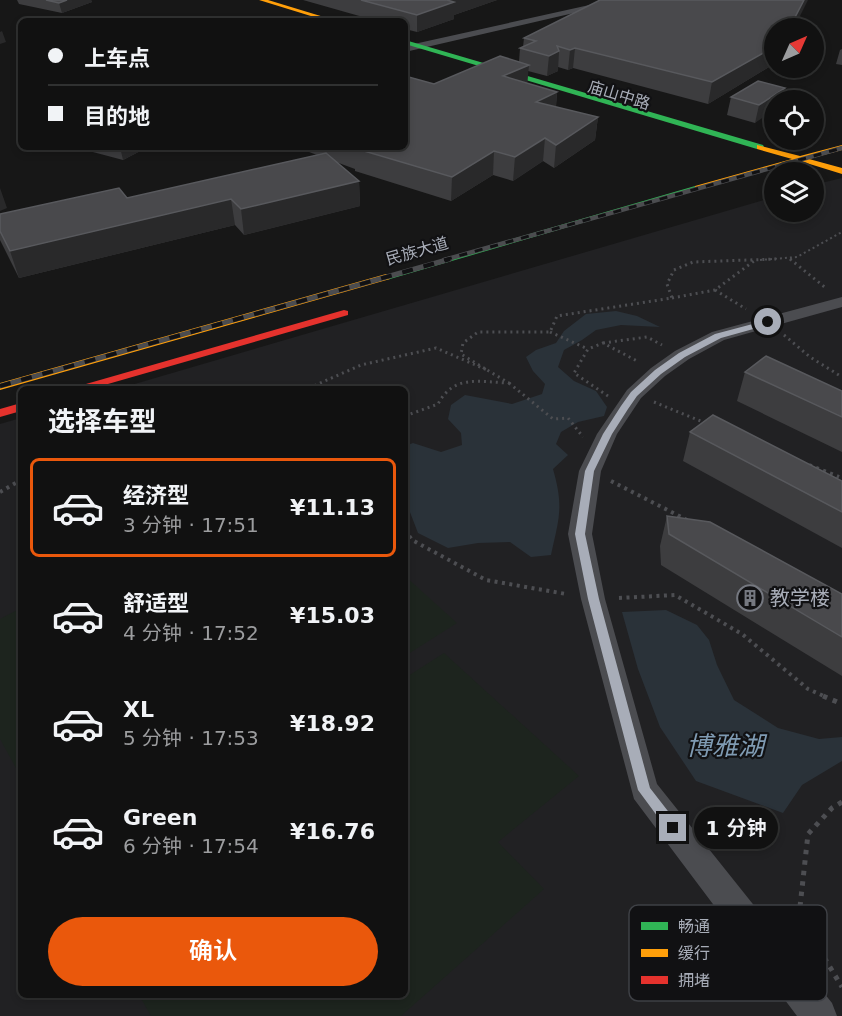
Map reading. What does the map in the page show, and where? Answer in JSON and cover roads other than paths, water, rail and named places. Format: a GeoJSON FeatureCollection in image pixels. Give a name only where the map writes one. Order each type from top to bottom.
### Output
{"type":"FeatureCollection","features":[{"type":"Feature","properties":{"kind":"main road"},"geometry":{"type":"LineString","coordinates":[[257,1],[305,18]]}},
{"type":"Feature","properties":{"kind":"main road"},"geometry":{"type":"LineString","coordinates":[[257,1],[322,18]]}},
{"type":"Feature","properties":{"kind":"main road","name":"庙山中路"},"geometry":{"type":"LineString","coordinates":[[409,46],[830,169]]}},
{"type":"Feature","properties":{"kind":"main road","name":"民族大道"},"geometry":{"type":"LineString","coordinates":[[0,387],[842,147]]}},
{"type":"Feature","properties":{"kind":"main road"},"geometry":{"type":"LineString","coordinates":[[90,386],[360,308]]}},
{"type":"Feature","properties":{"kind":"main road"},"geometry":{"type":"LineString","coordinates":[[0,413],[18,408]]}},
{"type":"Feature","properties":{"kind":"street"},"geometry":{"type":"LineString","coordinates":[[409,46],[625,0]]}},
{"type":"Feature","properties":{"kind":"street"},"geometry":{"type":"LineString","coordinates":[[733,905],[644,790],[593,599],[580,534],[590,471],[607,434],[629,401],[658,372],[682,355],[718,336],[838,298]]}},
{"type":"Feature","properties":{"kind":"street"},"geometry":{"type":"LineString","coordinates":[[807,1001],[819,1016]]}},
{"type":"Feature","properties":{"kind":"water"},"geometry":{"type":"Polygon","coordinates":[[[616,311],[637,316],[660,327],[621,325],[596,330],[564,350],[558,367],[574,381],[596,391],[607,407],[604,416],[578,422],[561,432],[556,444],[568,455],[553,469],[559,512],[551,555],[531,557],[510,542],[478,543],[448,548],[418,533],[408,507],[408,445],[413,443],[441,452],[462,445],[461,433],[448,419],[451,405],[465,395],[512,404],[542,394],[545,384],[533,371],[526,357],[536,350],[556,343],[564,331],[586,314],[616,311]]]}},
{"type":"Feature","properties":{"kind":"water","name":"博雅湖"},"geometry":{"type":"Polygon","coordinates":[[[666,610],[697,625],[709,640],[717,665],[734,700],[778,728],[819,739],[842,737],[842,761],[802,785],[783,813],[696,781],[660,727],[638,669],[622,612],[666,610]]]}},
{"type":"Feature","properties":{"kind":"railway"},"geometry":{"type":"LineString","coordinates":[[444,260],[842,148]]}},
{"type":"Feature","properties":{"kind":"railway"},"geometry":{"type":"LineString","coordinates":[[0,386],[450,259]]}},
{"type":"Feature","properties":{"kind":"place","name":"教学楼"},"geometry":{"type":"Point","coordinates":[750,598]}}]}
